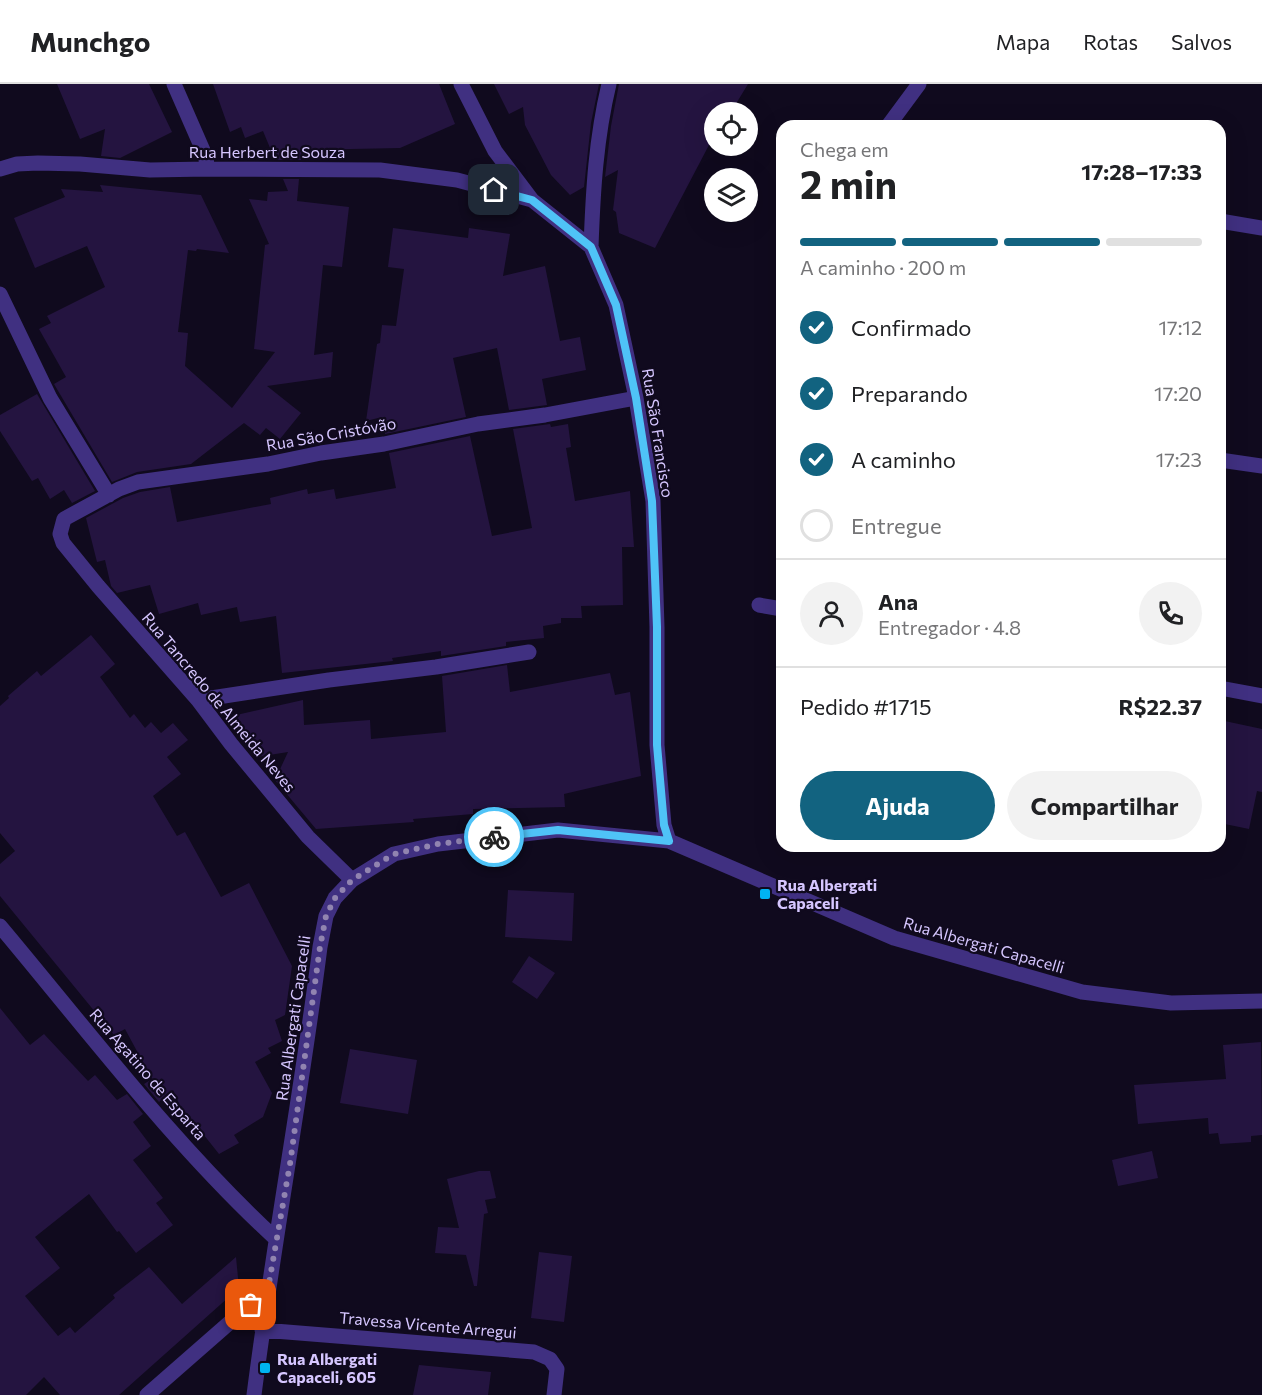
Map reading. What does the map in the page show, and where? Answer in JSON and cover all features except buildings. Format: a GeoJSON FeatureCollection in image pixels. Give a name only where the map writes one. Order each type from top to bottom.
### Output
{"type":"FeatureCollection","features":[{"type":"Feature","properties":{"kind":"street"},"geometry":{"type":"LineString","coordinates":[[174,84],[205,155],[208,169]]}},
{"type":"Feature","properties":{"kind":"street","name":"Rua São Francisco"},"geometry":{"type":"LineString","coordinates":[[461,84],[495,151],[532,200],[591,247],[616,305],[636,398],[652,501],[657,627],[657,745],[664,825],[669,841]]}},
{"type":"Feature","properties":{"kind":"street"},"geometry":{"type":"LineString","coordinates":[[591,247],[600,123],[609,84]]}},
{"type":"Feature","properties":{"kind":"street"},"geometry":{"type":"LineString","coordinates":[[892,120],[919,84]]}},
{"type":"Feature","properties":{"kind":"street","name":"Rua Herbert de Souza"},"geometry":{"type":"LineString","coordinates":[[0,169],[16,164],[38,163],[150,170],[380,170],[456,180],[532,200]]}},
{"type":"Feature","properties":{"kind":"street"},"geometry":{"type":"LineString","coordinates":[[1226,222],[1262,228]]}},
{"type":"Feature","properties":{"kind":"street"},"geometry":{"type":"LineString","coordinates":[[0,294],[50,398],[109,495]]}},
{"type":"Feature","properties":{"kind":"street","name":"Rua São Cristóvão"},"geometry":{"type":"LineString","coordinates":[[63,543],[60,534],[64,519],[138,482],[268,464],[321,453],[384,444],[478,424],[545,415],[636,398]]}},
{"type":"Feature","properties":{"kind":"street"},"geometry":{"type":"LineString","coordinates":[[1226,461],[1262,466]]}},
{"type":"Feature","properties":{"kind":"street","name":"Rua Tancredo de Almeida Neves"},"geometry":{"type":"LineString","coordinates":[[63,543],[198,700],[231,744],[308,837],[352,880]]}},
{"type":"Feature","properties":{"kind":"street"},"geometry":{"type":"LineString","coordinates":[[759,605],[776,608]]}},
{"type":"Feature","properties":{"kind":"street"},"geometry":{"type":"LineString","coordinates":[[198,700],[529,652]]}},
{"type":"Feature","properties":{"kind":"street"},"geometry":{"type":"LineString","coordinates":[[1226,689],[1262,696]]}},
{"type":"Feature","properties":{"kind":"street","name":"Rua Albergati Capacelli"},"geometry":{"type":"LineString","coordinates":[[254,1395],[268,1289],[290,1164],[326,916],[335,898],[352,880],[394,854],[438,844],[558,830],[669,841],[894,938],[1082,992],[1171,1003],[1262,1001]]}},
{"type":"Feature","properties":{"kind":"street","name":"Rua Agatino de Esparta"},"geometry":{"type":"LineString","coordinates":[[0,926],[166,1125],[250,1215],[276,1239]]}},
{"type":"Feature","properties":{"kind":"street"},"geometry":{"type":"LineString","coordinates":[[147,1395],[268,1289]]}},
{"type":"Feature","properties":{"kind":"street","name":"Travessa Vicente Arregui"},"geometry":{"type":"LineString","coordinates":[[262,1330],[534,1352],[550,1359],[557,1369],[554,1395]]}},
{"type":"Feature","properties":{"kind":"way so far"},"geometry":{"type":"LineString","coordinates":[[251,1305],[268,1289],[290,1164],[320,947],[326,916],[335,898],[352,880],[394,854],[438,844],[494,837]]}},
{"type":"Feature","properties":{"kind":"place","name":"Rua Albergati Capaceli"},"geometry":{"type":"Point","coordinates":[765,894]}},
{"type":"Feature","properties":{"kind":"place","name":"Rua Albergati Capaceli, 605"},"geometry":{"type":"Point","coordinates":[265,1368]}},
{"type":"Feature","properties":{"kind":"route"},"geometry":{"type":"LineString","coordinates":[[494,190],[532,200],[591,247],[616,305],[636,398],[652,501],[657,627],[657,745],[664,825],[669,841],[558,830],[494,837]]}}]}
